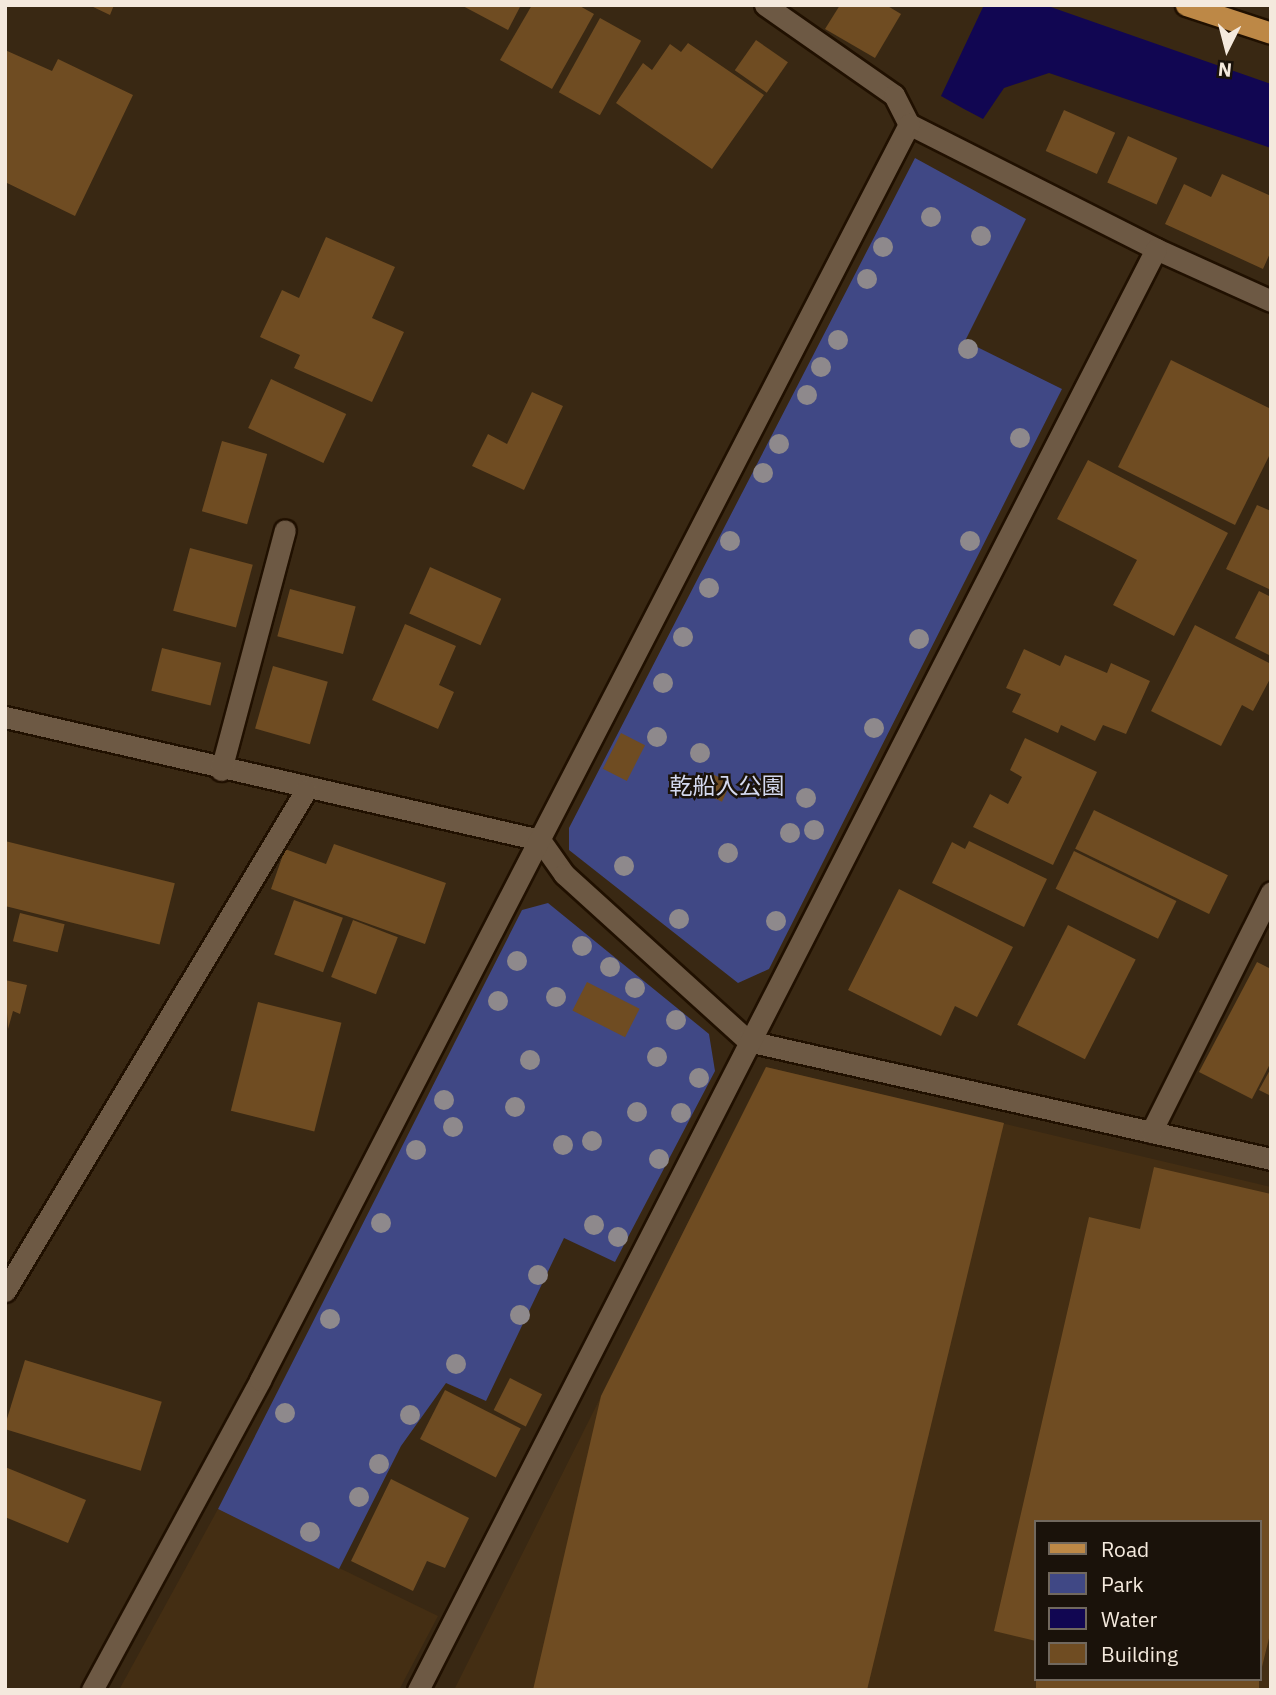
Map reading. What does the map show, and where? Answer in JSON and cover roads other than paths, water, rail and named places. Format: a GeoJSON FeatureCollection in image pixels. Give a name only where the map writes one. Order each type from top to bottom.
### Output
{"type":"FeatureCollection","features":[{"type":"Feature","properties":{"kind":"main road"},"geometry":{"type":"LineString","coordinates":[[1186,5],[1271,33]]}},
{"type":"Feature","properties":{"kind":"street"},"geometry":{"type":"LineString","coordinates":[[765,5],[894,95],[909,124],[1156,249],[1271,301]]}},
{"type":"Feature","properties":{"kind":"street"},"geometry":{"type":"LineString","coordinates":[[92,1690],[260,1380],[909,124]]}},
{"type":"Feature","properties":{"kind":"street"},"geometry":{"type":"LineString","coordinates":[[418,1690],[748,1041],[1156,249]]}},
{"type":"Feature","properties":{"kind":"street"},"geometry":{"type":"LineString","coordinates":[[221,770],[285,530]]}},
{"type":"Feature","properties":{"kind":"street"},"geometry":{"type":"LineString","coordinates":[[5,717],[306,790],[540,840],[564,874],[748,1041],[1271,1159]]}},
{"type":"Feature","properties":{"kind":"street"},"geometry":{"type":"LineString","coordinates":[[5,1291],[306,790]]}},
{"type":"Feature","properties":{"kind":"street"},"geometry":{"type":"LineString","coordinates":[[1151,1132],[1271,892]]}},
{"type":"Feature","properties":{"kind":"water"},"geometry":{"type":"Polygon","coordinates":[[[984,5],[1045,5],[1271,84],[1271,148],[1049,73],[1004,88],[983,119],[941,96],[984,5]]]}},
{"type":"Feature","properties":{"kind":"park label","name":"乾船入公園"},"geometry":{"type":"Point","coordinates":[727,785]}}]}
